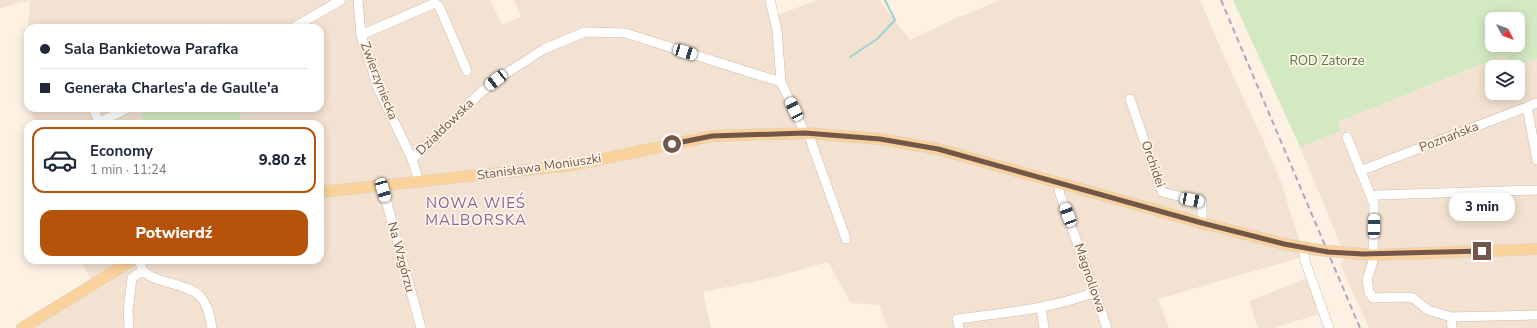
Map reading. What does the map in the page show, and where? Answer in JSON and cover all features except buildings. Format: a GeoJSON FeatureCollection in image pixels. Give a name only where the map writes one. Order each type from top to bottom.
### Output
{"type":"FeatureCollection","features":[{"type":"Feature","properties":{"kind":"main road","name":"Stanisława Moniuszki"},"geometry":{"type":"LineString","coordinates":[[324,192],[574,165],[712,136],[806,133],[880,139],[938,149],[1202,223],[1284,244],[1328,252],[1373,255],[1537,249]]}},
{"type":"Feature","properties":{"kind":"main road"},"geometry":{"type":"LineString","coordinates":[[22,328],[126,264]]}},
{"type":"Feature","properties":{"kind":"street"},"geometry":{"type":"LineString","coordinates":[[300,24],[341,0]]}},
{"type":"Feature","properties":{"kind":"street","name":"Zwierzyniecka"},"geometry":{"type":"LineString","coordinates":[[358,0],[361,35],[378,88],[412,159]]}},
{"type":"Feature","properties":{"kind":"street"},"geometry":{"type":"LineString","coordinates":[[770,0],[777,30],[781,82],[806,133],[846,239]]}},
{"type":"Feature","properties":{"kind":"street"},"geometry":{"type":"LineString","coordinates":[[361,35],[435,3],[439,6],[467,71]]}},
{"type":"Feature","properties":{"kind":"street","name":"Działdowska"},"geometry":{"type":"LineString","coordinates":[[419,182],[412,159],[477,96],[496,80],[544,49],[585,32],[625,33],[781,82]]}},
{"type":"Feature","properties":{"kind":"street","name":"Orchidei"},"geometry":{"type":"LineString","coordinates":[[1130,99],[1162,192],[1202,202],[1202,223]]}},
{"type":"Feature","properties":{"kind":"street","name":"Poznańska"},"geometry":{"type":"LineString","coordinates":[[1360,171],[1537,103]]}},
{"type":"Feature","properties":{"kind":"street"},"geometry":{"type":"LineString","coordinates":[[1527,107],[1537,160]]}},
{"type":"Feature","properties":{"kind":"street"},"geometry":{"type":"LineString","coordinates":[[106,120],[121,112]]}},
{"type":"Feature","properties":{"kind":"street"},"geometry":{"type":"LineString","coordinates":[[1346,137],[1374,204],[1373,262],[1367,280],[1369,292],[1373,298],[1413,298],[1428,310],[1451,317],[1537,315]]}},
{"type":"Feature","properties":{"kind":"street","name":"Magnoliowa"},"geometry":{"type":"LineString","coordinates":[[1061,183],[1059,191],[1107,328]]}},
{"type":"Feature","properties":{"kind":"street","name":"Na Wzgórzu"},"geometry":{"type":"LineString","coordinates":[[382,185],[421,328]]}},
{"type":"Feature","properties":{"kind":"street"},"geometry":{"type":"LineString","coordinates":[[1371,197],[1377,195],[1537,190]]}},
{"type":"Feature","properties":{"kind":"street"},"geometry":{"type":"LineString","coordinates":[[1303,248],[1305,261],[1329,328]]}},
{"type":"Feature","properties":{"kind":"street"},"geometry":{"type":"LineString","coordinates":[[141,264],[143,270],[155,278],[193,290],[201,297],[209,314],[212,328]]}},
{"type":"Feature","properties":{"kind":"street"},"geometry":{"type":"LineString","coordinates":[[129,328],[128,310],[132,278],[143,270]]}},
{"type":"Feature","properties":{"kind":"street"},"geometry":{"type":"LineString","coordinates":[[959,328],[957,319],[1041,307],[1074,300],[1095,292]]}},
{"type":"Feature","properties":{"kind":"street"},"geometry":{"type":"LineString","coordinates":[[1041,307],[1044,328]]}},
{"type":"Feature","properties":{"kind":"street"},"geometry":{"type":"LineString","coordinates":[[1451,317],[1452,328]]}},
{"type":"Feature","properties":{"kind":"shaded area"},"geometry":{"type":"Polygon","coordinates":[[[0,0],[30,0],[0,8],[0,0]]]}},
{"type":"Feature","properties":{"kind":"shaded area"},"geometry":{"type":"Polygon","coordinates":[[[30,0],[490,0],[502,25],[521,17],[514,0],[770,0],[774,16],[818,0],[879,0],[910,40],[956,18],[1000,0],[1200,0],[1281,182],[1299,239],[1299,258],[1158,299],[1169,328],[888,328],[879,305],[851,303],[828,262],[771,278],[703,292],[711,328],[28,328],[94,284],[82,264],[324,264],[324,120],[36,120],[30,112],[324,112],[324,24],[28,24],[30,0]]]}},
{"type":"Feature","properties":{"kind":"shaded area"},"geometry":{"type":"Polygon","coordinates":[[[1506,55],[1508,60],[1493,60],[1506,55]]]}},
{"type":"Feature","properties":{"kind":"shaded area"},"geometry":{"type":"Polygon","coordinates":[[[1537,58],[1537,328],[1369,328],[1340,264],[1346,258],[1300,147],[1341,131],[1338,122],[1485,63],[1485,100],[1525,100],[1525,63],[1537,58]]]}},
{"type":"Feature","properties":{"kind":"shaded area"},"geometry":{"type":"Polygon","coordinates":[[[1307,278],[1319,314],[1274,328],[1258,328],[1249,301],[1307,278]]]}},
{"type":"Feature","properties":{"kind":"green space","name":"ROD Zatorze"},"geometry":{"type":"Polygon","coordinates":[[[1233,0],[1537,0],[1537,58],[1525,63],[1525,60],[1508,60],[1505,55],[1493,60],[1485,60],[1485,63],[1338,122],[1341,131],[1300,147],[1233,0]]]}},
{"type":"Feature","properties":{"kind":"green space"},"geometry":{"type":"Polygon","coordinates":[[[146,112],[238,112],[242,120],[142,120],[140,115],[146,112]]]}},
{"type":"Feature","properties":{"kind":"waterway"},"geometry":{"type":"LineString","coordinates":[[850,57],[877,39],[895,20],[885,0]]}},
{"type":"Feature","properties":{"kind":"railway"},"geometry":{"type":"LineString","coordinates":[[1221,0],[1360,328]]}},
{"type":"Feature","properties":{"kind":"district","name":"NOWA WIEŚ MALBORSKA"},"geometry":{"type":"Point","coordinates":[476,212]}},
{"type":"Feature","properties":{"kind":"route"},"geometry":{"type":"LineString","coordinates":[[672,144],[712,136],[805,133],[880,139],[938,149],[1202,223],[1284,244],[1328,252],[1373,255],[1482,251]]}}]}
